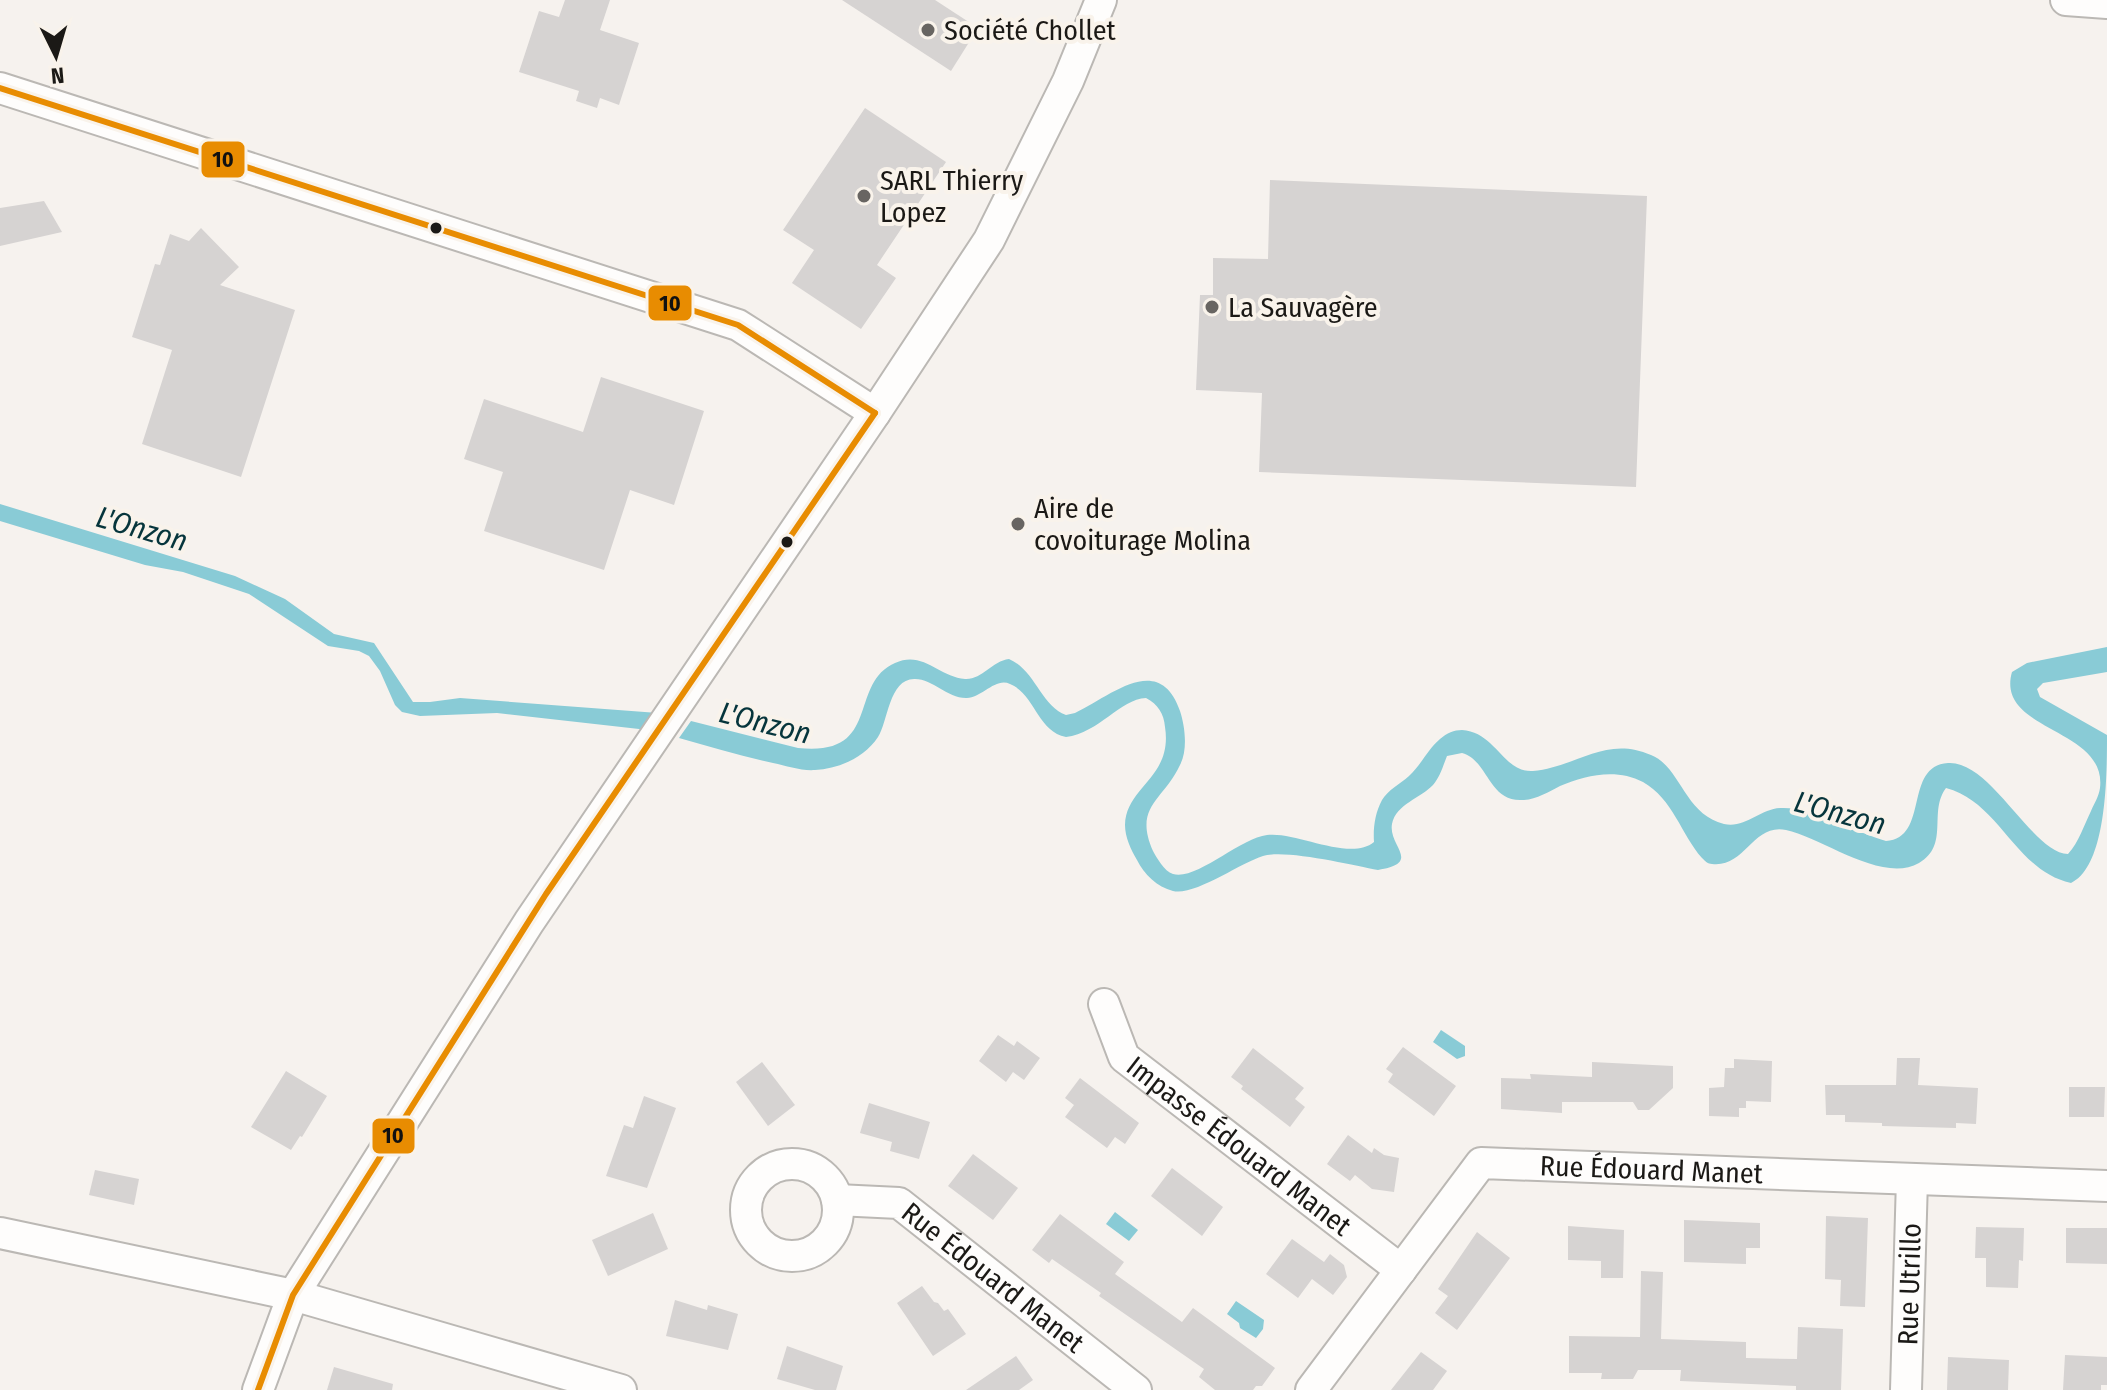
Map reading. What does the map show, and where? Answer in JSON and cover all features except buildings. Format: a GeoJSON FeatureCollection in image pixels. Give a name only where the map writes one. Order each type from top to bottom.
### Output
{"type":"FeatureCollection","features":[{"type":"Feature","properties":{"kind":"street"},"geometry":{"type":"LineString","coordinates":[[258,1390],[293,1295],[546,894],[875,413],[989,240],[1068,81],[1101,0]]}},
{"type":"Feature","properties":{"kind":"street"},"geometry":{"type":"LineString","coordinates":[[2066,0],[2107,3]]}},
{"type":"Feature","properties":{"kind":"street"},"geometry":{"type":"LineString","coordinates":[[0,88],[738,325],[875,413]]}},
{"type":"Feature","properties":{"kind":"street","name":"Impasse Édouard Manet"},"geometry":{"type":"LineString","coordinates":[[1104,1004],[1124,1057],[1401,1270]]}},
{"type":"Feature","properties":{"kind":"street","name":"Rue Édouard Manet"},"geometry":{"type":"LineString","coordinates":[[1311,1390],[1481,1163],[2107,1186]]}},
{"type":"Feature","properties":{"kind":"street","name":"Rue Utrillo"},"geometry":{"type":"LineString","coordinates":[[1906,1390],[1912,1179]]}},
{"type":"Feature","properties":{"kind":"street","name":"Rue Édouard Manet"},"geometry":{"type":"LineString","coordinates":[[837,1200],[899,1203],[1136,1390]]}},
{"type":"Feature","properties":{"kind":"street"},"geometry":{"type":"LineString","coordinates":[[0,1233],[293,1295],[575,1384],[621,1390]]}},
{"type":"Feature","properties":{"kind":"water"},"geometry":{"type":"Polygon","coordinates":[[[0,504],[235,576],[285,599],[334,634],[374,643],[413,702],[460,698],[658,713],[648,730],[497,713],[420,716],[402,712],[395,705],[380,671],[369,656],[359,651],[328,646],[249,594],[183,572],[145,565],[0,521],[0,504]]]}},
{"type":"Feature","properties":{"kind":"water"},"geometry":{"type":"Polygon","coordinates":[[[2107,647],[2107,672],[2043,683],[2037,689],[2040,697],[2107,735],[2105,795],[2098,839],[2083,873],[2071,883],[2035,865],[1980,807],[1946,788],[1941,797],[1934,847],[1919,863],[1904,868],[1870,864],[1786,830],[1765,833],[1733,859],[1712,864],[1695,849],[1662,798],[1643,782],[1623,775],[1601,775],[1560,786],[1536,798],[1520,800],[1501,794],[1478,763],[1462,753],[1447,756],[1433,785],[1394,817],[1392,832],[1401,858],[1391,867],[1378,870],[1319,858],[1273,854],[1253,860],[1193,889],[1173,891],[1156,883],[1143,870],[1125,830],[1127,812],[1156,770],[1166,744],[1162,714],[1146,698],[1127,704],[1089,729],[1066,737],[1049,728],[1025,696],[1010,684],[999,683],[966,698],[915,679],[906,681],[895,693],[873,744],[851,761],[815,770],[789,767],[679,738],[691,721],[798,748],[825,748],[842,741],[853,731],[872,686],[881,673],[895,663],[914,660],[956,677],[971,679],[1009,659],[1025,671],[1050,704],[1066,715],[1133,683],[1147,681],[1160,684],[1171,693],[1182,717],[1184,752],[1173,777],[1153,804],[1147,824],[1153,851],[1173,874],[1194,871],[1244,843],[1267,835],[1293,837],[1337,848],[1364,847],[1374,842],[1376,815],[1385,796],[1413,772],[1440,739],[1462,730],[1474,732],[1523,770],[1549,768],[1619,748],[1651,755],[1669,769],[1700,811],[1724,824],[1739,824],[1774,809],[1793,809],[1886,841],[1899,837],[1908,828],[1920,788],[1934,767],[1948,763],[1964,766],[1995,790],[2040,839],[2054,850],[2068,854],[2099,794],[2098,768],[2087,753],[2071,740],[2034,719],[2020,707],[2011,692],[2012,672],[2027,663],[2107,647]]]}},
{"type":"Feature","properties":{"kind":"water"},"geometry":{"type":"Polygon","coordinates":[[[1441,1030],[1465,1046],[1465,1056],[1457,1059],[1433,1042],[1441,1030]]]}},
{"type":"Feature","properties":{"kind":"water"},"geometry":{"type":"Polygon","coordinates":[[[1115,1212],[1138,1230],[1129,1241],[1106,1224],[1115,1212]]]}},
{"type":"Feature","properties":{"kind":"water"},"geometry":{"type":"Polygon","coordinates":[[[1236,1301],[1264,1320],[1263,1329],[1256,1338],[1240,1328],[1239,1323],[1227,1314],[1236,1301]]]}},
{"type":"Feature","properties":{"kind":"transit line","name":"10"},"geometry":{"type":"LineString","coordinates":[[0,88],[738,325],[875,413]]}},
{"type":"Feature","properties":{"kind":"transit line","name":"10"},"geometry":{"type":"LineString","coordinates":[[258,1390],[293,1295],[546,894],[875,413]]}},
{"type":"Feature","properties":{"kind":"place","name":"Société Chollet"},"geometry":{"type":"Point","coordinates":[928,30]}},
{"type":"Feature","properties":{"kind":"place","name":"SARL Thierry Lopez"},"geometry":{"type":"Point","coordinates":[864,196]}},
{"type":"Feature","properties":{"kind":"place","name":"La Sauvagère"},"geometry":{"type":"Point","coordinates":[1212,307]}},
{"type":"Feature","properties":{"kind":"place","name":"Aire de covoiturage Molina"},"geometry":{"type":"Point","coordinates":[1018,524]}},
{"type":"Feature","properties":{"kind":"water label","name":"L'Onzon"},"geometry":{"type":"Point","coordinates":[142,529]}},
{"type":"Feature","properties":{"kind":"water label","name":"L'Onzon"},"geometry":{"type":"Point","coordinates":[765,723]}},
{"type":"Feature","properties":{"kind":"water label","name":"L'Onzon"},"geometry":{"type":"Point","coordinates":[1840,813]}}]}
